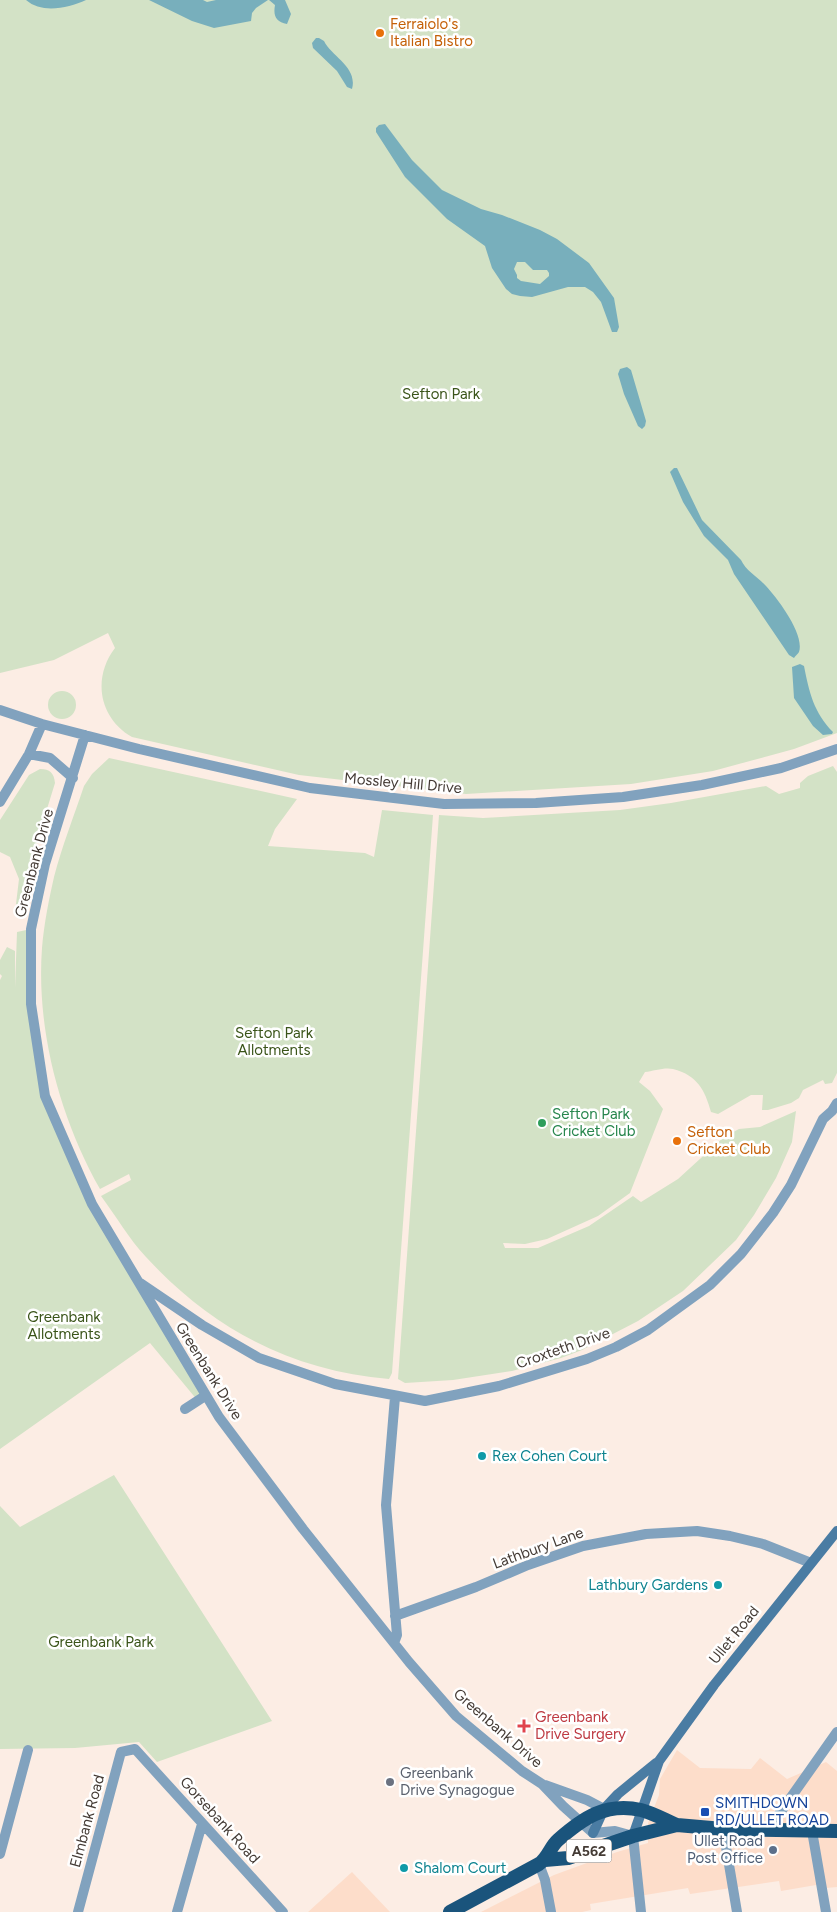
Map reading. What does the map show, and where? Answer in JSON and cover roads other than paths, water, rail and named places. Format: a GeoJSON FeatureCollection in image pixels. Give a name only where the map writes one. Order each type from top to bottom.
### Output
{"type":"FeatureCollection","features":[{"type":"Feature","properties":{"kind":"highway","name":"A562"},"geometry":{"type":"LineString","coordinates":[[542,1862],[556,1842],[580,1823],[604,1809],[642,1810],[677,1825],[723,1829],[837,1831]]}},
{"type":"Feature","properties":{"kind":"highway","name":"A562"},"geometry":{"type":"LineString","coordinates":[[458,1910],[542,1862],[568,1858],[633,1836],[677,1825]]}},
{"type":"Feature","properties":{"kind":"main road","name":"Ullet Road"},"geometry":{"type":"LineString","coordinates":[[593,1833],[604,1809],[618,1794],[659,1761],[714,1684],[837,1530]]}},
{"type":"Feature","properties":{"kind":"main road","name":"Ullet Road"},"geometry":{"type":"LineString","coordinates":[[633,1836],[659,1761]]}},
{"type":"Feature","properties":{"kind":"street","name":"Mossley Hill Drive"},"geometry":{"type":"LineString","coordinates":[[0,710],[42,724],[139,749],[310,788],[444,804],[536,803],[623,797],[702,785],[781,768],[837,749]]}},
{"type":"Feature","properties":{"kind":"street"},"geometry":{"type":"LineString","coordinates":[[0,802],[29,754],[42,724]]}},
{"type":"Feature","properties":{"kind":"street","name":"Greenbank Drive"},"geometry":{"type":"LineString","coordinates":[[85,735],[45,864],[31,929],[30,1004],[44,1096],[92,1204],[218,1417],[303,1529],[409,1662],[456,1716],[522,1772],[542,1784],[580,1823],[593,1833]]}},
{"type":"Feature","properties":{"kind":"street"},"geometry":{"type":"LineString","coordinates":[[29,754],[50,758],[73,778]]}},
{"type":"Feature","properties":{"kind":"street","name":"Croxteth Drive"},"geometry":{"type":"LineString","coordinates":[[137,1281],[202,1325],[259,1358],[336,1384],[425,1401],[499,1386],[587,1359],[616,1347],[648,1330],[710,1285],[740,1254],[774,1213],[791,1185],[823,1119],[832,1111],[837,1103]]}},
{"type":"Feature","properties":{"kind":"street"},"geometry":{"type":"LineString","coordinates":[[185,1409],[205,1396]]}},
{"type":"Feature","properties":{"kind":"street"},"geometry":{"type":"LineString","coordinates":[[394,1643],[397,1635],[386,1505],[395,1396]]}},
{"type":"Feature","properties":{"kind":"street","name":"Lathbury Lane"},"geometry":{"type":"LineString","coordinates":[[395,1616],[583,1546],[646,1534],[698,1531],[730,1536],[763,1544],[811,1563]]}},
{"type":"Feature","properties":{"kind":"street"},"geometry":{"type":"LineString","coordinates":[[775,1829],[778,1817],[837,1732]]}},
{"type":"Feature","properties":{"kind":"street","name":"Gorsebank Road"},"geometry":{"type":"LineString","coordinates":[[135,1749],[283,1912]]}},
{"type":"Feature","properties":{"kind":"street","name":"Elmbank Road"},"geometry":{"type":"LineString","coordinates":[[78,1912],[121,1752],[135,1749]]}},
{"type":"Feature","properties":{"kind":"street"},"geometry":{"type":"LineString","coordinates":[[0,1854],[28,1750]]}},
{"type":"Feature","properties":{"kind":"street"},"geometry":{"type":"LineString","coordinates":[[542,1784],[587,1800],[604,1809]]}},
{"type":"Feature","properties":{"kind":"street"},"geometry":{"type":"LineString","coordinates":[[177,1912],[202,1824]]}},
{"type":"Feature","properties":{"kind":"street"},"geometry":{"type":"LineString","coordinates":[[723,1829],[737,1912]]}},
{"type":"Feature","properties":{"kind":"street"},"geometry":{"type":"LineString","coordinates":[[593,1833],[615,1831],[633,1836],[642,1912]]}},
{"type":"Feature","properties":{"kind":"street"},"geometry":{"type":"LineString","coordinates":[[812,1831],[826,1912]]}},
{"type":"Feature","properties":{"kind":"street"},"geometry":{"type":"LineString","coordinates":[[542,1862],[551,1912]]}},
{"type":"Feature","properties":{"kind":"water"},"geometry":{"type":"Polygon","coordinates":[[[26,0],[86,0],[63,7],[47,8],[32,4],[26,0]]]}},
{"type":"Feature","properties":{"kind":"water"},"geometry":{"type":"Polygon","coordinates":[[[149,0],[203,0],[207,2],[216,0],[268,0],[256,8],[252,13],[251,21],[214,28],[192,21],[149,0]]]}},
{"type":"Feature","properties":{"kind":"water"},"geometry":{"type":"Polygon","coordinates":[[[269,0],[285,0],[291,14],[287,24],[280,22],[276,18],[274,12],[275,5],[269,0]]]}},
{"type":"Feature","properties":{"kind":"water"},"geometry":{"type":"Polygon","coordinates":[[[316,38],[324,41],[348,68],[353,81],[352,89],[347,87],[337,71],[313,48],[312,43],[316,38]]]}},
{"type":"Feature","properties":{"kind":"water"},"geometry":{"type":"Polygon","coordinates":[[[385,124],[412,160],[442,190],[481,209],[540,230],[557,239],[589,263],[614,298],[619,327],[617,332],[612,332],[601,302],[593,292],[585,287],[568,287],[532,297],[512,294],[506,289],[492,268],[485,246],[447,219],[405,177],[376,132],[376,128],[379,125],[385,124]],[[517,262],[514,269],[517,278],[521,281],[540,284],[549,276],[547,270],[533,270],[525,262],[517,262]]]}},
{"type":"Feature","properties":{"kind":"water"},"geometry":{"type":"Polygon","coordinates":[[[627,367],[631,370],[646,421],[642,429],[638,426],[624,394],[618,374],[620,369],[627,367]]]}},
{"type":"Feature","properties":{"kind":"water"},"geometry":{"type":"Polygon","coordinates":[[[677,468],[702,520],[741,560],[749,571],[766,586],[789,617],[800,644],[799,652],[794,658],[789,655],[734,574],[728,560],[704,536],[683,502],[670,472],[677,468]]]}},
{"type":"Feature","properties":{"kind":"water"},"geometry":{"type":"Polygon","coordinates":[[[800,664],[804,666],[810,693],[817,710],[833,732],[832,734],[823,735],[813,726],[794,698],[792,667],[800,664]]]}},
{"type":"Feature","properties":{"kind":"place","name":"Ferraiolo's Italian Bistro"},"geometry":{"type":"Point","coordinates":[380,33]}},
{"type":"Feature","properties":{"kind":"place","name":"Sefton Park Cricket Club"},"geometry":{"type":"Point","coordinates":[542,1123]}},
{"type":"Feature","properties":{"kind":"place","name":"Sefton Cricket Club"},"geometry":{"type":"Point","coordinates":[677,1141]}},
{"type":"Feature","properties":{"kind":"place","name":"Rex Cohen Court"},"geometry":{"type":"Point","coordinates":[482,1456]}},
{"type":"Feature","properties":{"kind":"place","name":"Lathbury Gardens"},"geometry":{"type":"Point","coordinates":[718,1585]}},
{"type":"Feature","properties":{"kind":"place","name":"Greenbank Drive Surgery"},"geometry":{"type":"Point","coordinates":[524,1726]}},
{"type":"Feature","properties":{"kind":"place","name":"Greenbank Drive Synagogue"},"geometry":{"type":"Point","coordinates":[390,1782]}},
{"type":"Feature","properties":{"kind":"place","name":"SMITHDOWN RD/ULLET ROAD"},"geometry":{"type":"Point","coordinates":[705,1812]}},
{"type":"Feature","properties":{"kind":"place","name":"Ullet Road Post Office"},"geometry":{"type":"Point","coordinates":[773,1850]}},
{"type":"Feature","properties":{"kind":"place","name":"Shalom Court"},"geometry":{"type":"Point","coordinates":[404,1868]}},
{"type":"Feature","properties":{"kind":"park label","name":"Sefton Park"},"geometry":{"type":"Point","coordinates":[441,394]}},
{"type":"Feature","properties":{"kind":"park label","name":"Sefton Park Allotments"},"geometry":{"type":"Point","coordinates":[274,1042]}},
{"type":"Feature","properties":{"kind":"park label","name":"Greenbank Allotments"},"geometry":{"type":"Point","coordinates":[64,1326]}},
{"type":"Feature","properties":{"kind":"park label","name":"Greenbank Park"},"geometry":{"type":"Point","coordinates":[101,1642]}}]}
